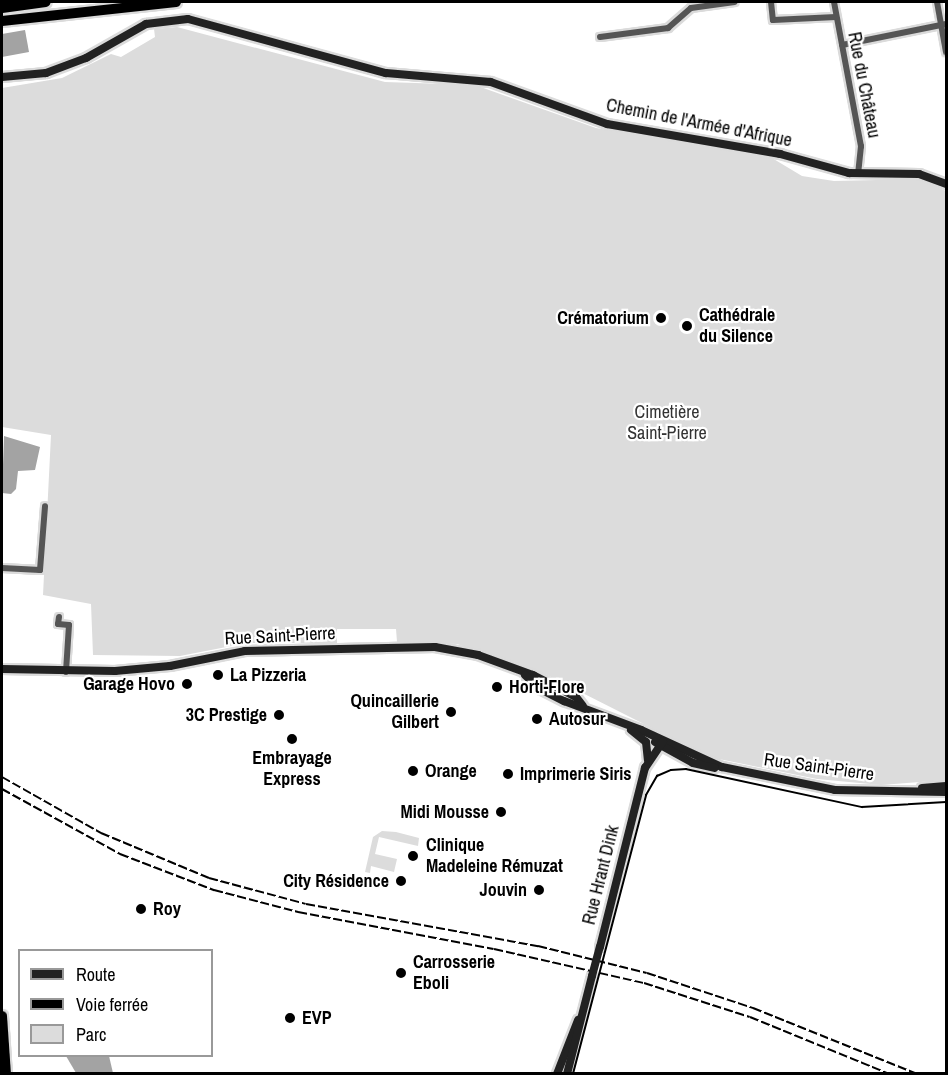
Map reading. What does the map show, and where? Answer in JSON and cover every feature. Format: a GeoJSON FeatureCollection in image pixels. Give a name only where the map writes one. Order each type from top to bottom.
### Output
{"type":"FeatureCollection","features":[{"type":"Feature","properties":{"kind":"highway"},"geometry":{"type":"LineString","coordinates":[[2,8],[46,2]]}},
{"type":"Feature","properties":{"kind":"highway"},"geometry":{"type":"LineString","coordinates":[[2,21],[176,2]]}},
{"type":"Feature","properties":{"kind":"highway"},"geometry":{"type":"LineString","coordinates":[[2,1016],[6,1074]]}},
{"type":"Feature","properties":{"kind":"street"},"geometry":{"type":"LineString","coordinates":[[600,37],[668,28],[691,8],[735,2]]}},
{"type":"Feature","properties":{"kind":"street"},"geometry":{"type":"LineString","coordinates":[[771,2],[773,20],[836,16]]}},
{"type":"Feature","properties":{"kind":"street","name":"Rue du Château"},"geometry":{"type":"LineString","coordinates":[[834,2],[861,146],[858,174]]}},
{"type":"Feature","properties":{"kind":"street"},"geometry":{"type":"LineString","coordinates":[[937,2],[944,24],[946,52]]}},
{"type":"Feature","properties":{"kind":"street","name":"Chemin de l'Armée d'Afrique"},"geometry":{"type":"LineString","coordinates":[[2,77],[56,70],[146,24],[188,19],[386,73],[476,78],[608,124],[780,154],[858,174],[919,174],[946,184]]}},
{"type":"Feature","properties":{"kind":"street"},"geometry":{"type":"LineString","coordinates":[[842,45],[944,24]]}},
{"type":"Feature","properties":{"kind":"street"},"geometry":{"type":"LineString","coordinates":[[2,568],[40,570],[45,506]]}},
{"type":"Feature","properties":{"kind":"street"},"geometry":{"type":"LineString","coordinates":[[59,617],[58,624],[72,626],[66,649],[66,672]]}},
{"type":"Feature","properties":{"kind":"street","name":"Rue Saint-Pierre"},"geometry":{"type":"LineString","coordinates":[[2,669],[66,672],[156,668],[245,651],[435,647],[478,655],[521,672],[576,698],[583,706],[641,730],[661,744],[732,769],[835,790],[946,792]]}},
{"type":"Feature","properties":{"kind":"street"},"geometry":{"type":"LineString","coordinates":[[66,649],[74,650]]}},
{"type":"Feature","properties":{"kind":"street"},"geometry":{"type":"LineString","coordinates":[[624,724],[646,741],[648,762]]}},
{"type":"Feature","properties":{"kind":"street","name":"Rue Hrant Dink"},"geometry":{"type":"LineString","coordinates":[[567,1074],[648,762],[661,744]]}},
{"type":"Feature","properties":{"kind":"street","name":"Rue Saint-Pierre"},"geometry":{"type":"LineString","coordinates":[[901,792],[946,786]]}},
{"type":"Feature","properties":{"kind":"street","name":"Rue Hrant Dink"},"geometry":{"type":"LineString","coordinates":[[557,1074],[588,998]]}},
{"type":"Feature","properties":{"kind":"green space","name":"Cimetière Saint-Pierre"},"geometry":{"type":"Polygon","coordinates":[[[177,27],[385,82],[475,85],[596,128],[772,158],[802,176],[834,181],[919,179],[946,191],[946,780],[881,785],[817,779],[709,757],[547,675],[457,644],[397,642],[396,629],[337,629],[337,643],[247,643],[180,656],[93,655],[91,604],[43,595],[51,435],[2,427],[2,88],[62,78],[111,54],[121,57],[155,37],[154,29],[177,27]]]}},
{"type":"Feature","properties":{"kind":"green space"},"geometry":{"type":"Polygon","coordinates":[[[382,831],[419,838],[418,846],[379,837],[375,854],[397,859],[394,872],[371,866],[370,873],[365,872],[373,837],[382,831]]]}},
{"type":"Feature","properties":{"kind":"shaded area"},"geometry":{"type":"Polygon","coordinates":[[[25,30],[29,52],[2,57],[2,34],[25,30]]]}},
{"type":"Feature","properties":{"kind":"shaded area"},"geometry":{"type":"Polygon","coordinates":[[[4,436],[40,447],[35,470],[18,471],[16,489],[11,494],[2,493],[4,436]]]}},
{"type":"Feature","properties":{"kind":"shaded area"},"geometry":{"type":"Polygon","coordinates":[[[67,1057],[109,1057],[113,1073],[76,1073],[67,1057]]]}},
{"type":"Feature","properties":{"kind":"tram line"},"geometry":{"type":"LineString","coordinates":[[573,1074],[646,795],[657,776],[671,770],[686,769],[862,807],[946,802]]}},
{"type":"Feature","properties":{"kind":"railway"},"geometry":{"type":"LineString","coordinates":[[2,777],[101,833],[209,878],[306,904],[538,946],[647,973],[753,1008],[917,1074]]}},
{"type":"Feature","properties":{"kind":"railway"},"geometry":{"type":"LineString","coordinates":[[2,789],[120,854],[214,890],[298,912],[494,949],[644,983],[750,1017],[890,1074]]}},
{"type":"Feature","properties":{"kind":"place","name":"Crématorium"},"geometry":{"type":"Point","coordinates":[661,318]}},
{"type":"Feature","properties":{"kind":"place","name":"Cathédrale du Silence"},"geometry":{"type":"Point","coordinates":[687,326]}},
{"type":"Feature","properties":{"kind":"place","name":"La Pizzeria"},"geometry":{"type":"Point","coordinates":[218,675]}},
{"type":"Feature","properties":{"kind":"place","name":"Garage Hovo"},"geometry":{"type":"Point","coordinates":[187,684]}},
{"type":"Feature","properties":{"kind":"place","name":"Horti-Flore"},"geometry":{"type":"Point","coordinates":[497,687]}},
{"type":"Feature","properties":{"kind":"place","name":"Quincaillerie Gilbert"},"geometry":{"type":"Point","coordinates":[451,712]}},
{"type":"Feature","properties":{"kind":"place","name":"3C Prestige"},"geometry":{"type":"Point","coordinates":[279,715]}},
{"type":"Feature","properties":{"kind":"place","name":"Autosur"},"geometry":{"type":"Point","coordinates":[537,719]}},
{"type":"Feature","properties":{"kind":"place","name":"Embrayage Express"},"geometry":{"type":"Point","coordinates":[292,739]}},
{"type":"Feature","properties":{"kind":"place","name":"Orange"},"geometry":{"type":"Point","coordinates":[413,771]}},
{"type":"Feature","properties":{"kind":"place","name":"Imprimerie Siris"},"geometry":{"type":"Point","coordinates":[508,774]}},
{"type":"Feature","properties":{"kind":"place","name":"Midi Mousse"},"geometry":{"type":"Point","coordinates":[501,812]}},
{"type":"Feature","properties":{"kind":"place","name":"Clinique Madeleine Rémuzat"},"geometry":{"type":"Point","coordinates":[413,856]}},
{"type":"Feature","properties":{"kind":"place","name":"City Résidence"},"geometry":{"type":"Point","coordinates":[401,881]}},
{"type":"Feature","properties":{"kind":"place","name":"Jouvin"},"geometry":{"type":"Point","coordinates":[539,890]}},
{"type":"Feature","properties":{"kind":"place","name":"Roy"},"geometry":{"type":"Point","coordinates":[141,909]}},
{"type":"Feature","properties":{"kind":"place","name":"Carrosserie Eboli"},"geometry":{"type":"Point","coordinates":[401,973]}},
{"type":"Feature","properties":{"kind":"place","name":"EVP"},"geometry":{"type":"Point","coordinates":[290,1018]}}]}
